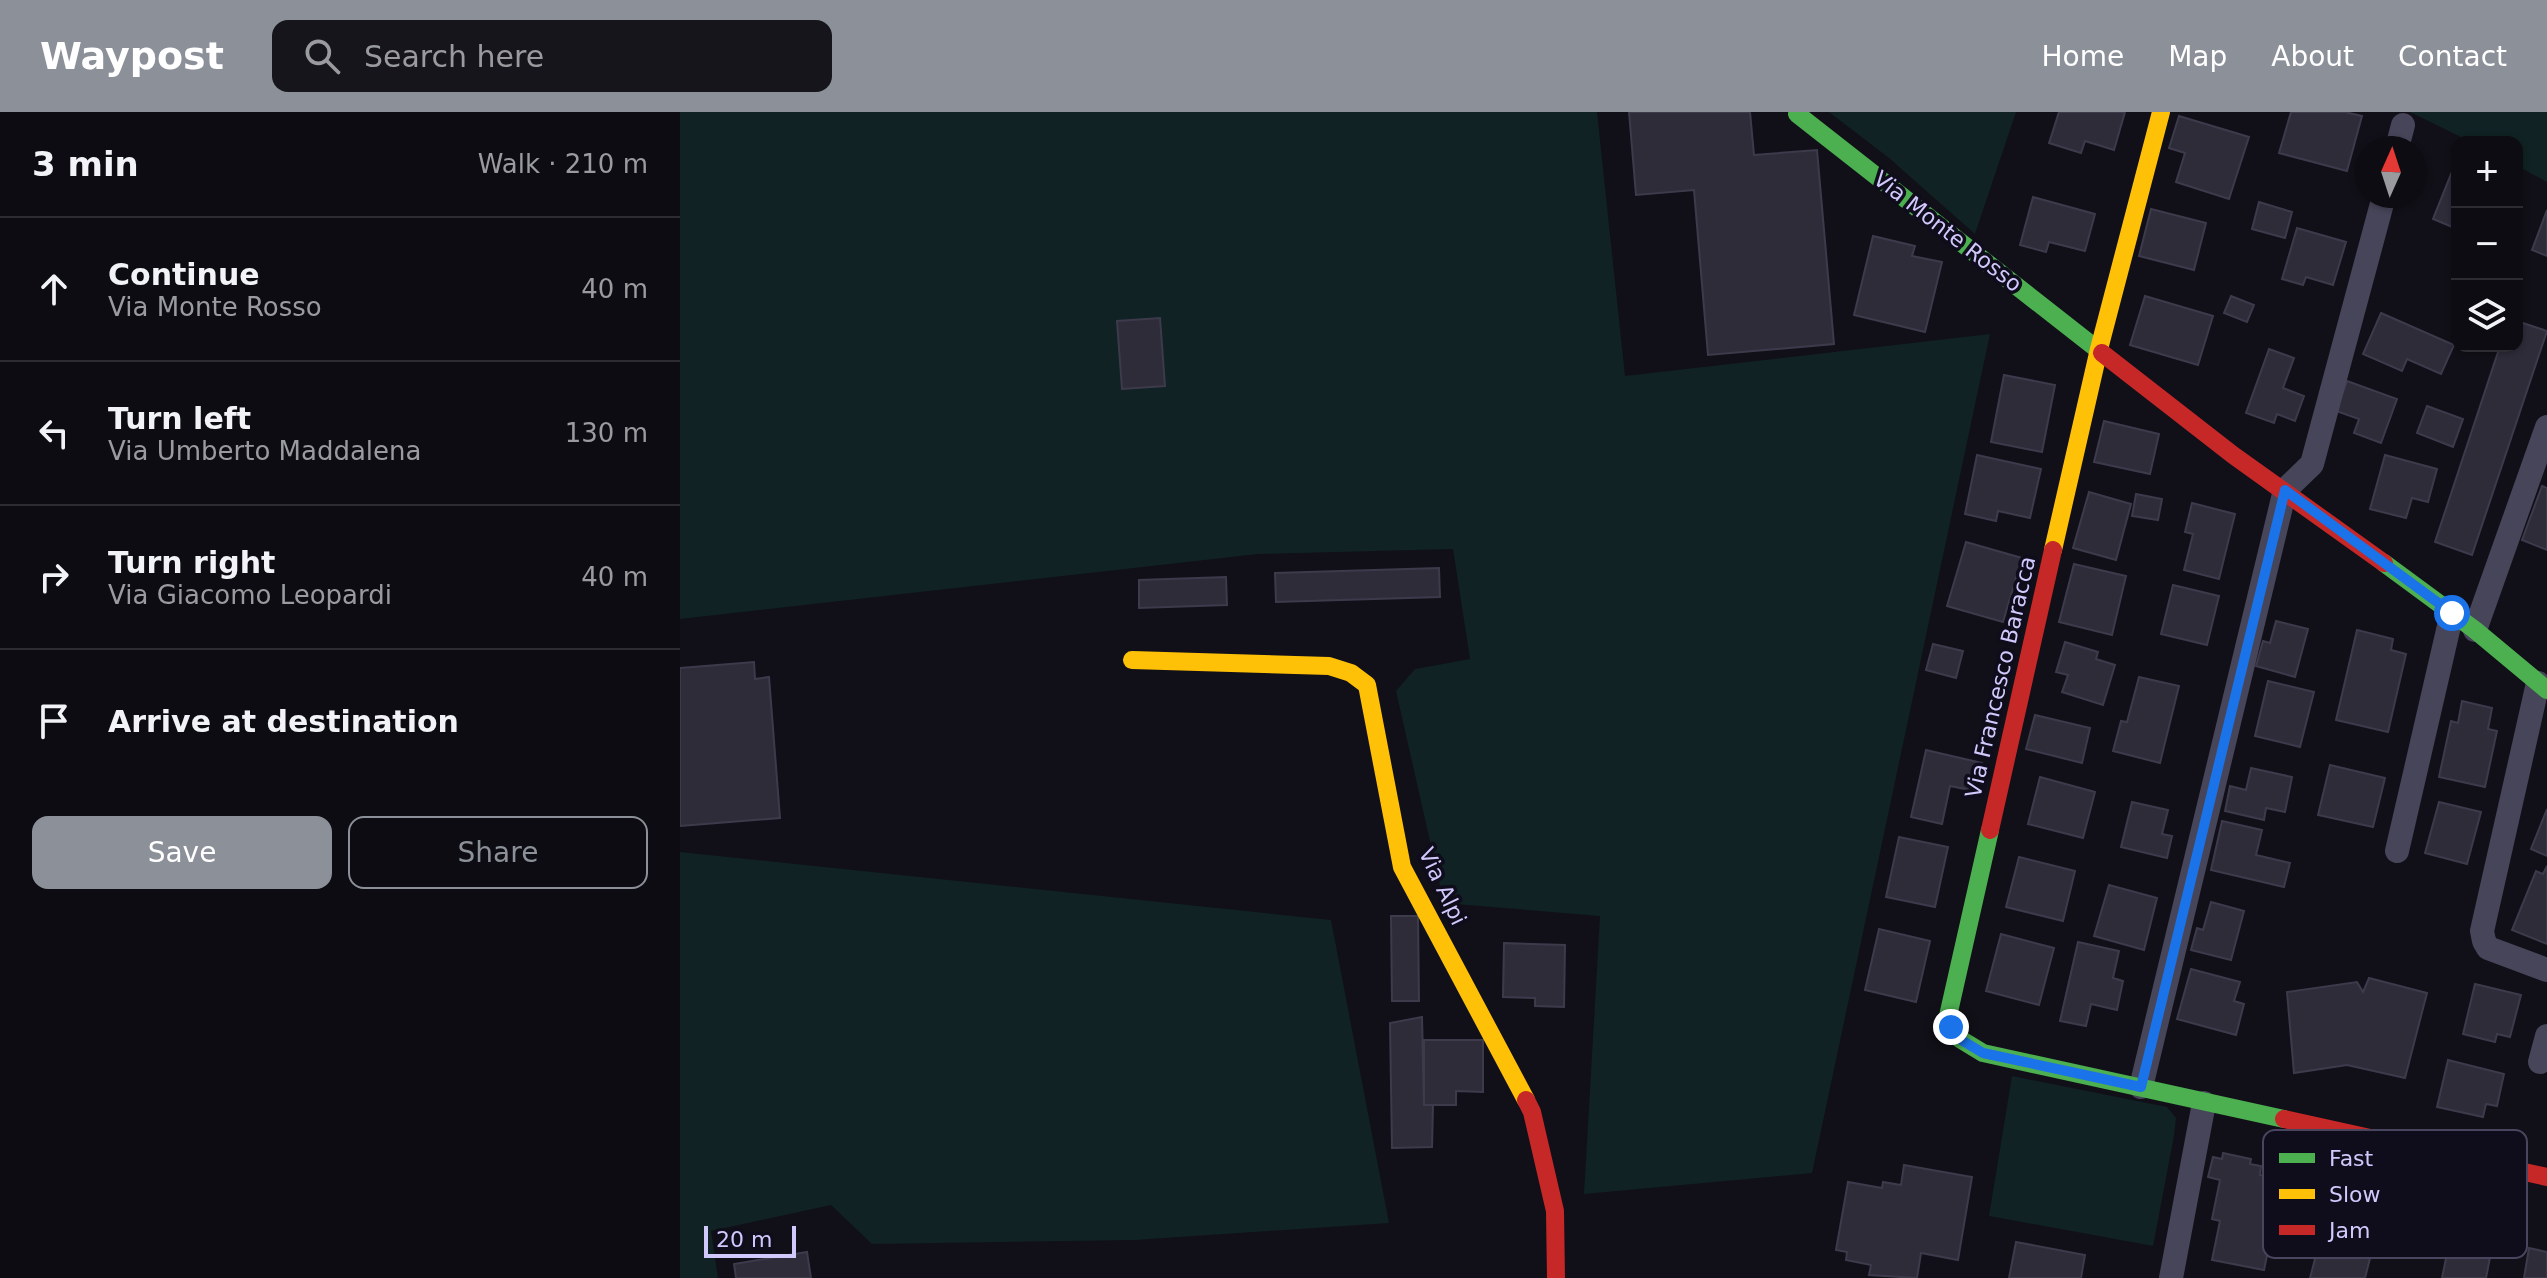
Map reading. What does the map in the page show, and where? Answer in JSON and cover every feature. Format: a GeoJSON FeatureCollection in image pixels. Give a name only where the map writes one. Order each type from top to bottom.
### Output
{"type":"FeatureCollection","features":[{"type":"Feature","properties":{"kind":"street"},"geometry":{"type":"LineString","coordinates":[[2099,349],[2161,112]]}},
{"type":"Feature","properties":{"kind":"street","name":"Via Monte Rosso"},"geometry":{"type":"LineString","coordinates":[[1797,114],[2233,455],[2475,630],[2542,686]]}},
{"type":"Feature","properties":{"kind":"street"},"geometry":{"type":"LineString","coordinates":[[2329,1130],[2141,1087],[2285,490],[2312,464],[2381,208]]}},
{"type":"Feature","properties":{"kind":"street","name":"Via Francesco Baracca"},"geometry":{"type":"LineString","coordinates":[[2099,349],[1948,1016],[1958,1038],[1983,1053],[2141,1087]]}},
{"type":"Feature","properties":{"kind":"street"},"geometry":{"type":"LineString","coordinates":[[2475,630],[2547,427]]}},
{"type":"Feature","properties":{"kind":"street"},"geometry":{"type":"LineString","coordinates":[[2397,851],[2452,613]]}},
{"type":"Feature","properties":{"kind":"street","name":"Via Alpi"},"geometry":{"type":"LineString","coordinates":[[1132,660],[1329,666],[1351,673],[1367,685],[1402,867],[1532,1112],[1555,1211],[1556,1278]]}},
{"type":"Feature","properties":{"kind":"street"},"geometry":{"type":"LineString","coordinates":[[2542,686],[2482,931],[2488,948],[2547,970]]}},
{"type":"Feature","properties":{"kind":"street"},"geometry":{"type":"LineString","coordinates":[[2540,1062],[2547,1036]]}},
{"type":"Feature","properties":{"kind":"street"},"geometry":{"type":"LineString","coordinates":[[2171,1278],[2204,1103]]}},
{"type":"Feature","properties":{"kind":"street"},"geometry":{"type":"LineString","coordinates":[[2527,1173],[2547,1177]]}},
{"type":"Feature","properties":{"kind":"shaded area"},"geometry":{"type":"Polygon","coordinates":[[[680,112],[1597,112],[1625,376],[1990,334],[1812,1173],[1584,1194],[1600,916],[1444,903],[1396,691],[1415,669],[1470,659],[1453,549],[1258,554],[680,619],[680,112]]]}},
{"type":"Feature","properties":{"kind":"shaded area"},"geometry":{"type":"Polygon","coordinates":[[[1829,112],[2016,112],[1975,234],[1889,158],[1829,112]]]}},
{"type":"Feature","properties":{"kind":"shaded area"},"geometry":{"type":"Polygon","coordinates":[[[2410,112],[2547,112],[2547,182],[2523,169],[2523,136],[2459,136],[2410,112]]]}},
{"type":"Feature","properties":{"kind":"shaded area"},"geometry":{"type":"Polygon","coordinates":[[[680,852],[1331,920],[1389,1223],[1135,1240],[872,1244],[831,1205],[711,1231],[718,1278],[680,1278],[680,852]]]}},
{"type":"Feature","properties":{"kind":"shaded area"},"geometry":{"type":"Polygon","coordinates":[[[2012,1076],[2167,1107],[2176,1118],[2153,1246],[1989,1216],[2012,1076]]]}},
{"type":"Feature","properties":{"kind":"building"},"geometry":{"type":"Polygon","coordinates":[[[1629,112],[1750,112],[1754,155],[1817,150],[1834,344],[1708,355],[1694,190],[1636,195],[1629,112]]]}},
{"type":"Feature","properties":{"kind":"building"},"geometry":{"type":"Polygon","coordinates":[[[2059,112],[2125,112],[2114,150],[2085,141],[2081,153],[2049,143],[2059,112]]]}},
{"type":"Feature","properties":{"kind":"building"},"geometry":{"type":"Polygon","coordinates":[[[2291,112],[2345,112],[2362,116],[2347,171],[2279,153],[2291,112]]]}},
{"type":"Feature","properties":{"kind":"building"},"geometry":{"type":"Polygon","coordinates":[[[2179,116],[2249,137],[2229,199],[2176,182],[2185,153],[2169,148],[2179,116]]]}},
{"type":"Feature","properties":{"kind":"building"},"geometry":{"type":"Polygon","coordinates":[[[2451,174],[2451,226],[2433,219],[2451,174]]]}},
{"type":"Feature","properties":{"kind":"building"},"geometry":{"type":"Polygon","coordinates":[[[2033,197],[2095,214],[2085,251],[2049,242],[2046,252],[2020,245],[2033,197]]]}},
{"type":"Feature","properties":{"kind":"building"},"geometry":{"type":"Polygon","coordinates":[[[2259,202],[2292,212],[2285,238],[2252,229],[2259,202]]]}},
{"type":"Feature","properties":{"kind":"building"},"geometry":{"type":"Polygon","coordinates":[[[2151,209],[2206,223],[2194,270],[2139,256],[2151,209]]]}},
{"type":"Feature","properties":{"kind":"building"},"geometry":{"type":"Polygon","coordinates":[[[2547,210],[2547,256],[2532,250],[2547,210]]]}},
{"type":"Feature","properties":{"kind":"building"},"geometry":{"type":"Polygon","coordinates":[[[2297,228],[2346,242],[2333,285],[2306,277],[2303,285],[2282,279],[2297,228]]]}},
{"type":"Feature","properties":{"kind":"building"},"geometry":{"type":"Polygon","coordinates":[[[1873,236],[1915,246],[1912,256],[1942,262],[1925,332],[1854,315],[1873,236]]]}},
{"type":"Feature","properties":{"kind":"building"},"geometry":{"type":"Polygon","coordinates":[[[2145,296],[2213,316],[2198,365],[2130,345],[2145,296]]]}},
{"type":"Feature","properties":{"kind":"building"},"geometry":{"type":"Polygon","coordinates":[[[2231,296],[2254,305],[2247,322],[2224,313],[2231,296]]]}},
{"type":"Feature","properties":{"kind":"building"},"geometry":{"type":"Polygon","coordinates":[[[2381,313],[2451,344],[2451,352],[2441,374],[2407,359],[2402,371],[2363,354],[2381,313]]]}},
{"type":"Feature","properties":{"kind":"building"},"geometry":{"type":"Polygon","coordinates":[[[1160,318],[1165,386],[1122,389],[1117,321],[1160,318]]]}},
{"type":"Feature","properties":{"kind":"building"},"geometry":{"type":"Polygon","coordinates":[[[2523,323],[2547,331],[2472,555],[2435,542],[2498,352],[2523,352],[2523,323]]]}},
{"type":"Feature","properties":{"kind":"building"},"geometry":{"type":"Polygon","coordinates":[[[2269,349],[2294,358],[2283,388],[2304,396],[2295,421],[2277,414],[2274,423],[2246,413],[2269,349]]]}},
{"type":"Feature","properties":{"kind":"building"},"geometry":{"type":"Polygon","coordinates":[[[2004,375],[2055,385],[2042,452],[1991,442],[2004,375]]]}},
{"type":"Feature","properties":{"kind":"building"},"geometry":{"type":"Polygon","coordinates":[[[2347,381],[2397,399],[2381,443],[2354,433],[2359,419],[2336,411],[2347,381]]]}},
{"type":"Feature","properties":{"kind":"building"},"geometry":{"type":"Polygon","coordinates":[[[2427,406],[2463,419],[2453,447],[2417,433],[2427,406]]]}},
{"type":"Feature","properties":{"kind":"building"},"geometry":{"type":"Polygon","coordinates":[[[2104,421],[2159,434],[2150,474],[2094,462],[2104,421]]]}},
{"type":"Feature","properties":{"kind":"building"},"geometry":{"type":"Polygon","coordinates":[[[1977,455],[2041,469],[2030,518],[1998,511],[1996,521],[1965,514],[1977,455]]]}},
{"type":"Feature","properties":{"kind":"building"},"geometry":{"type":"Polygon","coordinates":[[[2385,455],[2437,469],[2428,502],[2412,498],[2406,518],[2370,509],[2385,455]]]}},
{"type":"Feature","properties":{"kind":"building"},"geometry":{"type":"Polygon","coordinates":[[[2542,486],[2547,488],[2547,550],[2522,540],[2542,486]]]}},
{"type":"Feature","properties":{"kind":"building"},"geometry":{"type":"Polygon","coordinates":[[[2089,492],[2131,504],[2116,560],[2073,548],[2089,492]]]}},
{"type":"Feature","properties":{"kind":"building"},"geometry":{"type":"Polygon","coordinates":[[[2136,494],[2162,499],[2158,520],[2132,516],[2136,494]]]}},
{"type":"Feature","properties":{"kind":"building"},"geometry":{"type":"Polygon","coordinates":[[[2192,503],[2235,514],[2219,579],[2184,570],[2193,534],[2185,532],[2192,503]]]}},
{"type":"Feature","properties":{"kind":"building"},"geometry":{"type":"Polygon","coordinates":[[[1966,542],[2022,558],[2003,622],[1947,606],[1966,542]]]}},
{"type":"Feature","properties":{"kind":"building"},"geometry":{"type":"Polygon","coordinates":[[[2074,564],[2126,576],[2112,635],[2059,622],[2074,564]]]}},
{"type":"Feature","properties":{"kind":"building"},"geometry":{"type":"Polygon","coordinates":[[[1439,568],[1440,597],[1276,602],[1275,573],[1439,568]]]}},
{"type":"Feature","properties":{"kind":"building"},"geometry":{"type":"Polygon","coordinates":[[[1226,577],[1227,605],[1139,608],[1139,580],[1226,577]]]}},
{"type":"Feature","properties":{"kind":"building"},"geometry":{"type":"Polygon","coordinates":[[[2173,585],[2219,596],[2207,645],[2161,634],[2173,585]]]}},
{"type":"Feature","properties":{"kind":"building"},"geometry":{"type":"Polygon","coordinates":[[[2276,621],[2308,629],[2295,677],[2256,666],[2263,641],[2270,643],[2276,621]]]}},
{"type":"Feature","properties":{"kind":"building"},"geometry":{"type":"Polygon","coordinates":[[[2357,630],[2393,639],[2391,650],[2406,654],[2388,732],[2336,720],[2357,630]]]}},
{"type":"Feature","properties":{"kind":"building"},"geometry":{"type":"Polygon","coordinates":[[[2065,642],[2098,652],[2096,659],[2115,665],[2103,705],[2062,692],[2068,675],[2056,672],[2065,642]]]}},
{"type":"Feature","properties":{"kind":"building"},"geometry":{"type":"Polygon","coordinates":[[[1933,644],[1963,651],[1956,678],[1926,670],[1933,644]]]}},
{"type":"Feature","properties":{"kind":"building"},"geometry":{"type":"Polygon","coordinates":[[[754,662],[755,679],[769,677],[780,818],[680,826],[680,668],[754,662]]]}},
{"type":"Feature","properties":{"kind":"building"},"geometry":{"type":"Polygon","coordinates":[[[2139,677],[2179,686],[2160,763],[2113,751],[2121,721],[2127,722],[2139,677]]]}},
{"type":"Feature","properties":{"kind":"building"},"geometry":{"type":"Polygon","coordinates":[[[2268,681],[2314,692],[2300,747],[2255,736],[2268,681]]]}},
{"type":"Feature","properties":{"kind":"building"},"geometry":{"type":"Polygon","coordinates":[[[2462,701],[2492,708],[2488,729],[2497,731],[2485,787],[2439,777],[2451,721],[2458,723],[2462,701]]]}},
{"type":"Feature","properties":{"kind":"building"},"geometry":{"type":"Polygon","coordinates":[[[2035,715],[2090,728],[2082,763],[2026,749],[2035,715]]]}},
{"type":"Feature","properties":{"kind":"building"},"geometry":{"type":"Polygon","coordinates":[[[1926,750],[1982,763],[1975,791],[1950,786],[1942,824],[1911,817],[1926,750]]]}},
{"type":"Feature","properties":{"kind":"building"},"geometry":{"type":"Polygon","coordinates":[[[2330,765],[2385,778],[2373,827],[2318,815],[2330,765]]]}},
{"type":"Feature","properties":{"kind":"building"},"geometry":{"type":"Polygon","coordinates":[[[2251,768],[2292,777],[2285,812],[2266,808],[2264,820],[2225,811],[2230,786],[2246,790],[2251,768]]]}},
{"type":"Feature","properties":{"kind":"building"},"geometry":{"type":"Polygon","coordinates":[[[2040,777],[2095,792],[2083,838],[2028,824],[2040,777]]]}},
{"type":"Feature","properties":{"kind":"building"},"geometry":{"type":"Polygon","coordinates":[[[2132,802],[2168,810],[2162,834],[2172,836],[2167,858],[2121,847],[2132,802]]]}},
{"type":"Feature","properties":{"kind":"building"},"geometry":{"type":"Polygon","coordinates":[[[2439,802],[2481,812],[2467,864],[2425,853],[2439,802]]]}},
{"type":"Feature","properties":{"kind":"building"},"geometry":{"type":"Polygon","coordinates":[[[2547,809],[2547,856],[2531,849],[2547,809]]]}},
{"type":"Feature","properties":{"kind":"building"},"geometry":{"type":"Polygon","coordinates":[[[2222,821],[2262,830],[2256,855],[2290,863],[2284,887],[2211,870],[2222,821]]]}},
{"type":"Feature","properties":{"kind":"building"},"geometry":{"type":"Polygon","coordinates":[[[1899,837],[1948,847],[1935,907],[1886,897],[1899,837]]]}},
{"type":"Feature","properties":{"kind":"building"},"geometry":{"type":"Polygon","coordinates":[[[2019,857],[2075,871],[2063,921],[2006,907],[2019,857]]]}},
{"type":"Feature","properties":{"kind":"building"},"geometry":{"type":"Polygon","coordinates":[[[2547,866],[2547,944],[2512,930],[2536,871],[2543,874],[2547,866]]]}},
{"type":"Feature","properties":{"kind":"building"},"geometry":{"type":"Polygon","coordinates":[[[2109,885],[2157,898],[2144,950],[2094,936],[2109,885]]]}},
{"type":"Feature","properties":{"kind":"building"},"geometry":{"type":"Polygon","coordinates":[[[2211,902],[2244,911],[2231,960],[2191,950],[2197,928],[2203,930],[2211,902]]]}},
{"type":"Feature","properties":{"kind":"building"},"geometry":{"type":"Polygon","coordinates":[[[1391,916],[1418,916],[1419,1001],[1392,1001],[1391,916]]]}},
{"type":"Feature","properties":{"kind":"building"},"geometry":{"type":"Polygon","coordinates":[[[1879,929],[1930,941],[1916,1002],[1865,990],[1879,929]]]}},
{"type":"Feature","properties":{"kind":"building"},"geometry":{"type":"Polygon","coordinates":[[[2001,934],[2054,948],[2039,1005],[1986,991],[2001,934]]]}},
{"type":"Feature","properties":{"kind":"building"},"geometry":{"type":"Polygon","coordinates":[[[2078,942],[2119,951],[2113,978],[2123,981],[2117,1010],[2091,1004],[2086,1026],[2060,1021],[2078,942]]]}},
{"type":"Feature","properties":{"kind":"building"},"geometry":{"type":"Polygon","coordinates":[[[1504,943],[1565,945],[1564,1007],[1535,1006],[1535,998],[1503,997],[1504,943]]]}},
{"type":"Feature","properties":{"kind":"building"},"geometry":{"type":"Polygon","coordinates":[[[2191,969],[2240,982],[2234,1001],[2244,1004],[2236,1035],[2177,1019],[2191,969]]]}},
{"type":"Feature","properties":{"kind":"building"},"geometry":{"type":"Polygon","coordinates":[[[2369,978],[2427,993],[2405,1078],[2347,1065],[2294,1073],[2287,992],[2357,982],[2363,992],[2369,978]]]}},
{"type":"Feature","properties":{"kind":"building"},"geometry":{"type":"Polygon","coordinates":[[[2475,984],[2521,995],[2510,1037],[2497,1034],[2495,1042],[2463,1034],[2475,984]]]}},
{"type":"Feature","properties":{"kind":"building"},"geometry":{"type":"Polygon","coordinates":[[[1422,1017],[1424,1105],[1433,1105],[1432,1147],[1392,1148],[1390,1023],[1422,1017]]]}},
{"type":"Feature","properties":{"kind":"building"},"geometry":{"type":"Polygon","coordinates":[[[1424,1040],[1483,1040],[1483,1092],[1456,1091],[1456,1105],[1424,1105],[1424,1040]]]}},
{"type":"Feature","properties":{"kind":"building"},"geometry":{"type":"Polygon","coordinates":[[[2448,1060],[2504,1074],[2497,1106],[2486,1104],[2483,1117],[2437,1107],[2448,1060]]]}},
{"type":"Feature","properties":{"kind":"building"},"geometry":{"type":"Polygon","coordinates":[[[2223,1153],[2251,1159],[2250,1164],[2261,1166],[2263,1258],[2266,1258],[2264,1270],[2212,1260],[2220,1221],[2212,1219],[2220,1180],[2208,1177],[2213,1157],[2222,1159],[2223,1153]]]}},
{"type":"Feature","properties":{"kind":"building"},"geometry":{"type":"Polygon","coordinates":[[[1904,1165],[1972,1177],[1958,1260],[1921,1253],[1917,1278],[1869,1275],[1871,1265],[1846,1260],[1847,1252],[1836,1250],[1848,1182],[1882,1188],[1883,1182],[1901,1185],[1904,1165]]]}},
{"type":"Feature","properties":{"kind":"building"},"geometry":{"type":"Polygon","coordinates":[[[2016,1242],[2085,1255],[2081,1278],[2009,1278],[2016,1242]]]}},
{"type":"Feature","properties":{"kind":"building"},"geometry":{"type":"Polygon","coordinates":[[[2529,1248],[2547,1252],[2547,1278],[2524,1278],[2529,1248]]]}},
{"type":"Feature","properties":{"kind":"building"},"geometry":{"type":"Polygon","coordinates":[[[807,1252],[811,1278],[736,1278],[734,1264],[807,1252]]]}},
{"type":"Feature","properties":{"kind":"building"},"geometry":{"type":"Polygon","coordinates":[[[2315,1258],[2370,1258],[2365,1278],[2310,1278],[2315,1258]]]}},
{"type":"Feature","properties":{"kind":"building"},"geometry":{"type":"Polygon","coordinates":[[[2446,1258],[2490,1258],[2486,1278],[2442,1278],[2446,1258]]]}},
{"type":"Feature","properties":{"kind":"traffic: fast"},"geometry":{"type":"LineString","coordinates":[[1797,114],[2102,353]]}},
{"type":"Feature","properties":{"kind":"traffic: fast"},"geometry":{"type":"LineString","coordinates":[[2384,563],[2475,630],[2547,690]]}},
{"type":"Feature","properties":{"kind":"traffic: fast"},"geometry":{"type":"LineString","coordinates":[[1990,830],[1948,1016],[1960,1039],[1983,1053],[2284,1119]]}},
{"type":"Feature","properties":{"kind":"traffic: slow"},"geometry":{"type":"LineString","coordinates":[[2053,550],[2099,349],[2161,112]]}},
{"type":"Feature","properties":{"kind":"traffic: slow"},"geometry":{"type":"LineString","coordinates":[[1132,660],[1329,666],[1351,673],[1367,685],[1402,867],[1526,1100]]}},
{"type":"Feature","properties":{"kind":"traffic: jam"},"geometry":{"type":"LineString","coordinates":[[2102,353],[2233,455],[2384,563]]}},
{"type":"Feature","properties":{"kind":"traffic: jam"},"geometry":{"type":"LineString","coordinates":[[1990,830],[2053,550]]}},
{"type":"Feature","properties":{"kind":"traffic: jam"},"geometry":{"type":"LineString","coordinates":[[1526,1100],[1532,1112],[1555,1211],[1556,1278]]}},
{"type":"Feature","properties":{"kind":"traffic: jam"},"geometry":{"type":"LineString","coordinates":[[2284,1119],[2334,1130]]}},
{"type":"Feature","properties":{"kind":"traffic: jam"},"geometry":{"type":"LineString","coordinates":[[2527,1173],[2547,1177]]}},
{"type":"Feature","properties":{"kind":"route"},"geometry":{"type":"LineString","coordinates":[[1951,1027],[1969,1047],[1983,1053],[2141,1087],[2285,490],[2452,613]]}}]}
